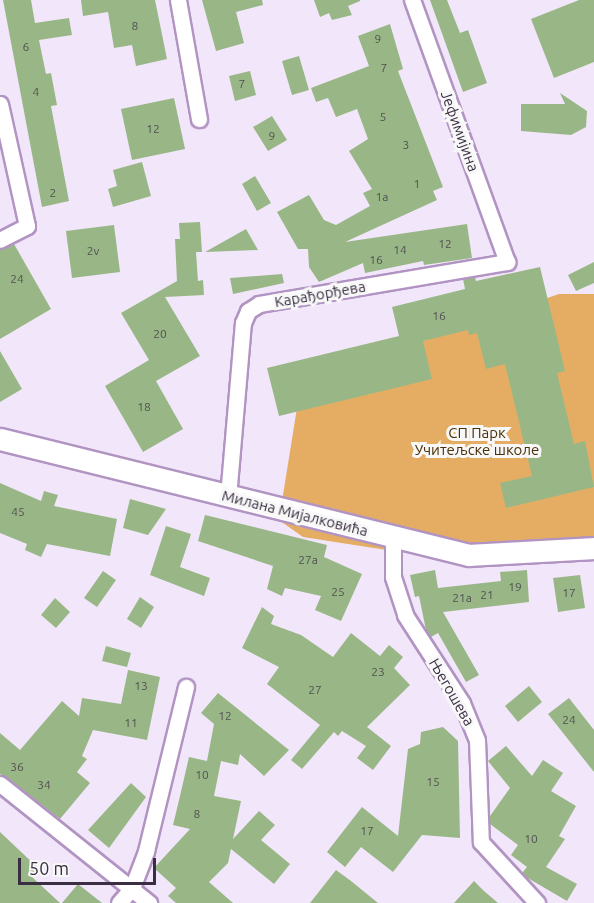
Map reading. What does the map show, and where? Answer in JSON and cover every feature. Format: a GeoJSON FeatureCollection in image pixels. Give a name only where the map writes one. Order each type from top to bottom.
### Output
{"type":"FeatureCollection","features":[{"type":"Feature","properties":{"kind":"street"},"geometry":{"type":"LineString","coordinates":[[178,0],[199,119]]}},
{"type":"Feature","properties":{"kind":"street","name":"Јефимијина"},"geometry":{"type":"LineString","coordinates":[[412,0],[507,262]]}},
{"type":"Feature","properties":{"kind":"street"},"geometry":{"type":"LineString","coordinates":[[0,104],[27,226],[0,240]]}},
{"type":"Feature","properties":{"kind":"street","name":"Карађорђева"},"geometry":{"type":"LineString","coordinates":[[228,497],[243,323],[248,311],[259,304],[507,262]]}},
{"type":"Feature","properties":{"kind":"street","name":"Милана Мијалковића"},"geometry":{"type":"LineString","coordinates":[[0,439],[469,555],[594,548]]}},
{"type":"Feature","properties":{"kind":"street","name":"Његошева"},"geometry":{"type":"LineString","coordinates":[[393,538],[393,577],[405,615],[462,703],[477,740],[481,842],[537,903]]}},
{"type":"Feature","properties":{"kind":"street"},"geometry":{"type":"LineString","coordinates":[[119,903],[132,888],[157,814],[186,687]]}},
{"type":"Feature","properties":{"kind":"street"},"geometry":{"type":"LineString","coordinates":[[0,784],[149,903]]}},
{"type":"Feature","properties":{"kind":"green space","name":"СП Парк Учитељске школе"},"geometry":{"type":"Polygon","coordinates":[[[559,294],[594,294],[594,545],[393,551],[303,537],[279,520],[301,383],[559,294]]]}},
{"type":"Feature","properties":{"kind":"building"},"geometry":{"type":"Polygon","coordinates":[[[3,0],[31,0],[35,23],[69,18],[72,35],[39,40],[46,74],[51,73],[57,105],[51,106],[69,201],[42,207],[3,0]]]}},
{"type":"Feature","properties":{"kind":"building"},"geometry":{"type":"Polygon","coordinates":[[[81,0],[155,0],[167,59],[136,66],[132,45],[114,48],[108,12],[83,16],[81,0]]]}},
{"type":"Feature","properties":{"kind":"building"},"geometry":{"type":"Polygon","coordinates":[[[202,0],[262,0],[263,5],[236,12],[244,43],[216,51],[202,0]]]}},
{"type":"Feature","properties":{"kind":"building"},"geometry":{"type":"Polygon","coordinates":[[[314,0],[360,1],[348,6],[352,15],[332,20],[329,13],[320,17],[314,0]]]}},
{"type":"Feature","properties":{"kind":"building"},"geometry":{"type":"Polygon","coordinates":[[[430,0],[447,0],[460,33],[468,30],[487,83],[463,92],[430,0]]]}},
{"type":"Feature","properties":{"kind":"building"},"geometry":{"type":"Polygon","coordinates":[[[579,0],[594,0],[594,62],[554,78],[531,19],[579,0]]]}},
{"type":"Feature","properties":{"kind":"building"},"geometry":{"type":"Polygon","coordinates":[[[390,24],[403,69],[398,71],[443,187],[433,191],[437,200],[345,242],[467,224],[472,258],[424,265],[423,261],[365,273],[363,263],[319,282],[309,267],[308,249],[298,249],[277,212],[309,195],[324,220],[336,225],[370,206],[363,193],[372,189],[349,151],[368,139],[357,109],[336,117],[328,98],[316,102],[311,88],[369,66],[358,36],[390,24]]]}},
{"type":"Feature","properties":{"kind":"building"},"geometry":{"type":"Polygon","coordinates":[[[299,56],[309,90],[292,95],[282,61],[299,56]]]}},
{"type":"Feature","properties":{"kind":"building"},"geometry":{"type":"Polygon","coordinates":[[[250,71],[256,95],[235,101],[229,76],[250,71]]]}},
{"type":"Feature","properties":{"kind":"building"},"geometry":{"type":"Polygon","coordinates":[[[560,93],[587,111],[586,127],[571,135],[521,131],[521,104],[565,104],[560,93]]]}},
{"type":"Feature","properties":{"kind":"building"},"geometry":{"type":"Polygon","coordinates":[[[174,98],[185,149],[132,160],[121,109],[174,98]]]}},
{"type":"Feature","properties":{"kind":"building"},"geometry":{"type":"Polygon","coordinates":[[[272,116],[287,140],[268,151],[253,127],[272,116]]]}},
{"type":"Feature","properties":{"kind":"building"},"geometry":{"type":"Polygon","coordinates":[[[142,162],[151,196],[113,207],[108,189],[117,186],[113,170],[142,162]]]}},
{"type":"Feature","properties":{"kind":"building"},"geometry":{"type":"Polygon","coordinates":[[[255,176],[271,203],[257,211],[242,184],[255,176]]]}},
{"type":"Feature","properties":{"kind":"building"},"geometry":{"type":"Polygon","coordinates":[[[200,222],[202,252],[196,252],[198,281],[203,280],[204,295],[165,297],[200,356],[156,381],[183,429],[143,452],[105,386],[149,360],[121,313],[177,281],[175,239],[180,239],[179,223],[200,222]]]}},
{"type":"Feature","properties":{"kind":"building"},"geometry":{"type":"Polygon","coordinates":[[[114,225],[120,272],[72,278],[66,231],[114,225]]]}},
{"type":"Feature","properties":{"kind":"building"},"geometry":{"type":"Polygon","coordinates":[[[246,229],[258,250],[205,252],[246,229]]]}},
{"type":"Feature","properties":{"kind":"building"},"geometry":{"type":"Polygon","coordinates":[[[14,244],[51,309],[0,339],[0,250],[14,244]]]}},
{"type":"Feature","properties":{"kind":"building"},"geometry":{"type":"Polygon","coordinates":[[[594,262],[594,283],[576,291],[568,275],[594,262]]]}},
{"type":"Feature","properties":{"kind":"building"},"geometry":{"type":"Polygon","coordinates":[[[540,267],[565,371],[557,373],[574,444],[585,441],[594,487],[506,508],[500,483],[532,476],[505,364],[486,369],[477,333],[469,335],[468,330],[423,341],[432,379],[279,416],[267,368],[399,336],[392,307],[465,289],[463,279],[475,277],[476,281],[540,267]]]}},
{"type":"Feature","properties":{"kind":"building"},"geometry":{"type":"Polygon","coordinates":[[[282,274],[284,283],[233,294],[230,278],[282,274]]]}},
{"type":"Feature","properties":{"kind":"building"},"geometry":{"type":"Polygon","coordinates":[[[0,351],[22,389],[0,402],[0,351]]]}},
{"type":"Feature","properties":{"kind":"building"},"geometry":{"type":"Polygon","coordinates":[[[0,483],[41,501],[44,491],[58,495],[54,506],[117,519],[110,556],[47,544],[41,557],[25,550],[27,544],[0,533],[0,483]]]}},
{"type":"Feature","properties":{"kind":"building"},"geometry":{"type":"Polygon","coordinates":[[[130,499],[166,509],[148,535],[123,528],[130,499]]]}},
{"type":"Feature","properties":{"kind":"building"},"geometry":{"type":"Polygon","coordinates":[[[205,515],[327,545],[324,557],[362,574],[341,621],[315,610],[321,596],[285,588],[282,596],[267,589],[273,566],[198,541],[205,515]]]}},
{"type":"Feature","properties":{"kind":"building"},"geometry":{"type":"Polygon","coordinates":[[[166,526],[191,534],[180,567],[210,578],[204,596],[150,575],[166,526]]]}},
{"type":"Feature","properties":{"kind":"building"},"geometry":{"type":"Polygon","coordinates":[[[435,570],[438,588],[501,581],[500,572],[527,570],[529,602],[443,612],[479,675],[466,682],[438,633],[431,637],[426,630],[419,596],[415,597],[410,575],[435,570]]]}},
{"type":"Feature","properties":{"kind":"building"},"geometry":{"type":"Polygon","coordinates":[[[103,571],[116,580],[97,607],[84,598],[103,571]]]}},
{"type":"Feature","properties":{"kind":"building"},"geometry":{"type":"Polygon","coordinates":[[[580,575],[585,608],[558,612],[553,578],[580,575]]]}},
{"type":"Feature","properties":{"kind":"building"},"geometry":{"type":"Polygon","coordinates":[[[140,597],[154,607],[141,628],[127,619],[140,597]]]}},
{"type":"Feature","properties":{"kind":"building"},"geometry":{"type":"Polygon","coordinates":[[[55,598],[70,612],[56,628],[41,615],[55,598]]]}},
{"type":"Feature","properties":{"kind":"building"},"geometry":{"type":"Polygon","coordinates":[[[262,607],[274,616],[271,624],[301,635],[333,657],[351,633],[380,656],[389,645],[403,657],[394,668],[410,685],[367,727],[391,746],[373,770],[357,758],[366,746],[342,731],[338,736],[334,732],[302,769],[291,760],[320,725],[267,684],[279,667],[242,648],[262,607]]]}},
{"type":"Feature","properties":{"kind":"building"},"geometry":{"type":"Polygon","coordinates":[[[106,646],[131,653],[127,667],[102,661],[106,646]]]}},
{"type":"Feature","properties":{"kind":"building"},"geometry":{"type":"Polygon","coordinates":[[[128,670],[160,677],[147,740],[93,730],[82,756],[87,759],[77,772],[90,783],[60,819],[0,774],[0,733],[20,750],[62,701],[79,716],[82,698],[121,704],[128,670]]]}},
{"type":"Feature","properties":{"kind":"building"},"geometry":{"type":"Polygon","coordinates":[[[529,686],[542,702],[518,722],[505,706],[529,686]]]}},
{"type":"Feature","properties":{"kind":"building"},"geometry":{"type":"Polygon","coordinates":[[[218,693],[289,750],[264,776],[240,754],[238,765],[221,761],[214,796],[241,801],[233,839],[259,811],[275,825],[261,840],[290,864],[274,884],[231,849],[228,863],[209,882],[233,903],[176,903],[168,896],[176,888],[154,868],[190,829],[173,825],[189,757],[207,761],[214,724],[201,713],[218,693]]]}},
{"type":"Feature","properties":{"kind":"building"},"geometry":{"type":"Polygon","coordinates":[[[569,698],[594,730],[594,772],[548,714],[569,698]]]}},
{"type":"Feature","properties":{"kind":"building"},"geometry":{"type":"Polygon","coordinates":[[[443,727],[458,741],[460,838],[422,835],[393,872],[361,847],[345,867],[327,852],[362,807],[398,836],[408,749],[420,744],[421,732],[443,727]]]}},
{"type":"Feature","properties":{"kind":"building"},"geometry":{"type":"Polygon","coordinates":[[[506,746],[532,776],[543,760],[563,773],[551,791],[576,806],[559,836],[565,839],[546,867],[577,884],[567,901],[522,873],[527,867],[511,855],[518,845],[490,824],[490,816],[510,788],[488,761],[506,746]]]}},
{"type":"Feature","properties":{"kind":"building"},"geometry":{"type":"Polygon","coordinates":[[[131,783],[146,797],[109,848],[88,830],[131,783]]]}},
{"type":"Feature","properties":{"kind":"building"},"geometry":{"type":"Polygon","coordinates":[[[0,832],[39,869],[32,877],[60,903],[0,903],[0,832]]]}},
{"type":"Feature","properties":{"kind":"building"},"geometry":{"type":"Polygon","coordinates":[[[336,870],[351,881],[378,903],[310,903],[336,870]]]}},
{"type":"Feature","properties":{"kind":"building"},"geometry":{"type":"Polygon","coordinates":[[[474,881],[484,891],[498,903],[454,903],[474,881]]]}},
{"type":"Feature","properties":{"kind":"building"},"geometry":{"type":"Polygon","coordinates":[[[78,884],[102,903],[62,903],[78,884]]]}}]}
